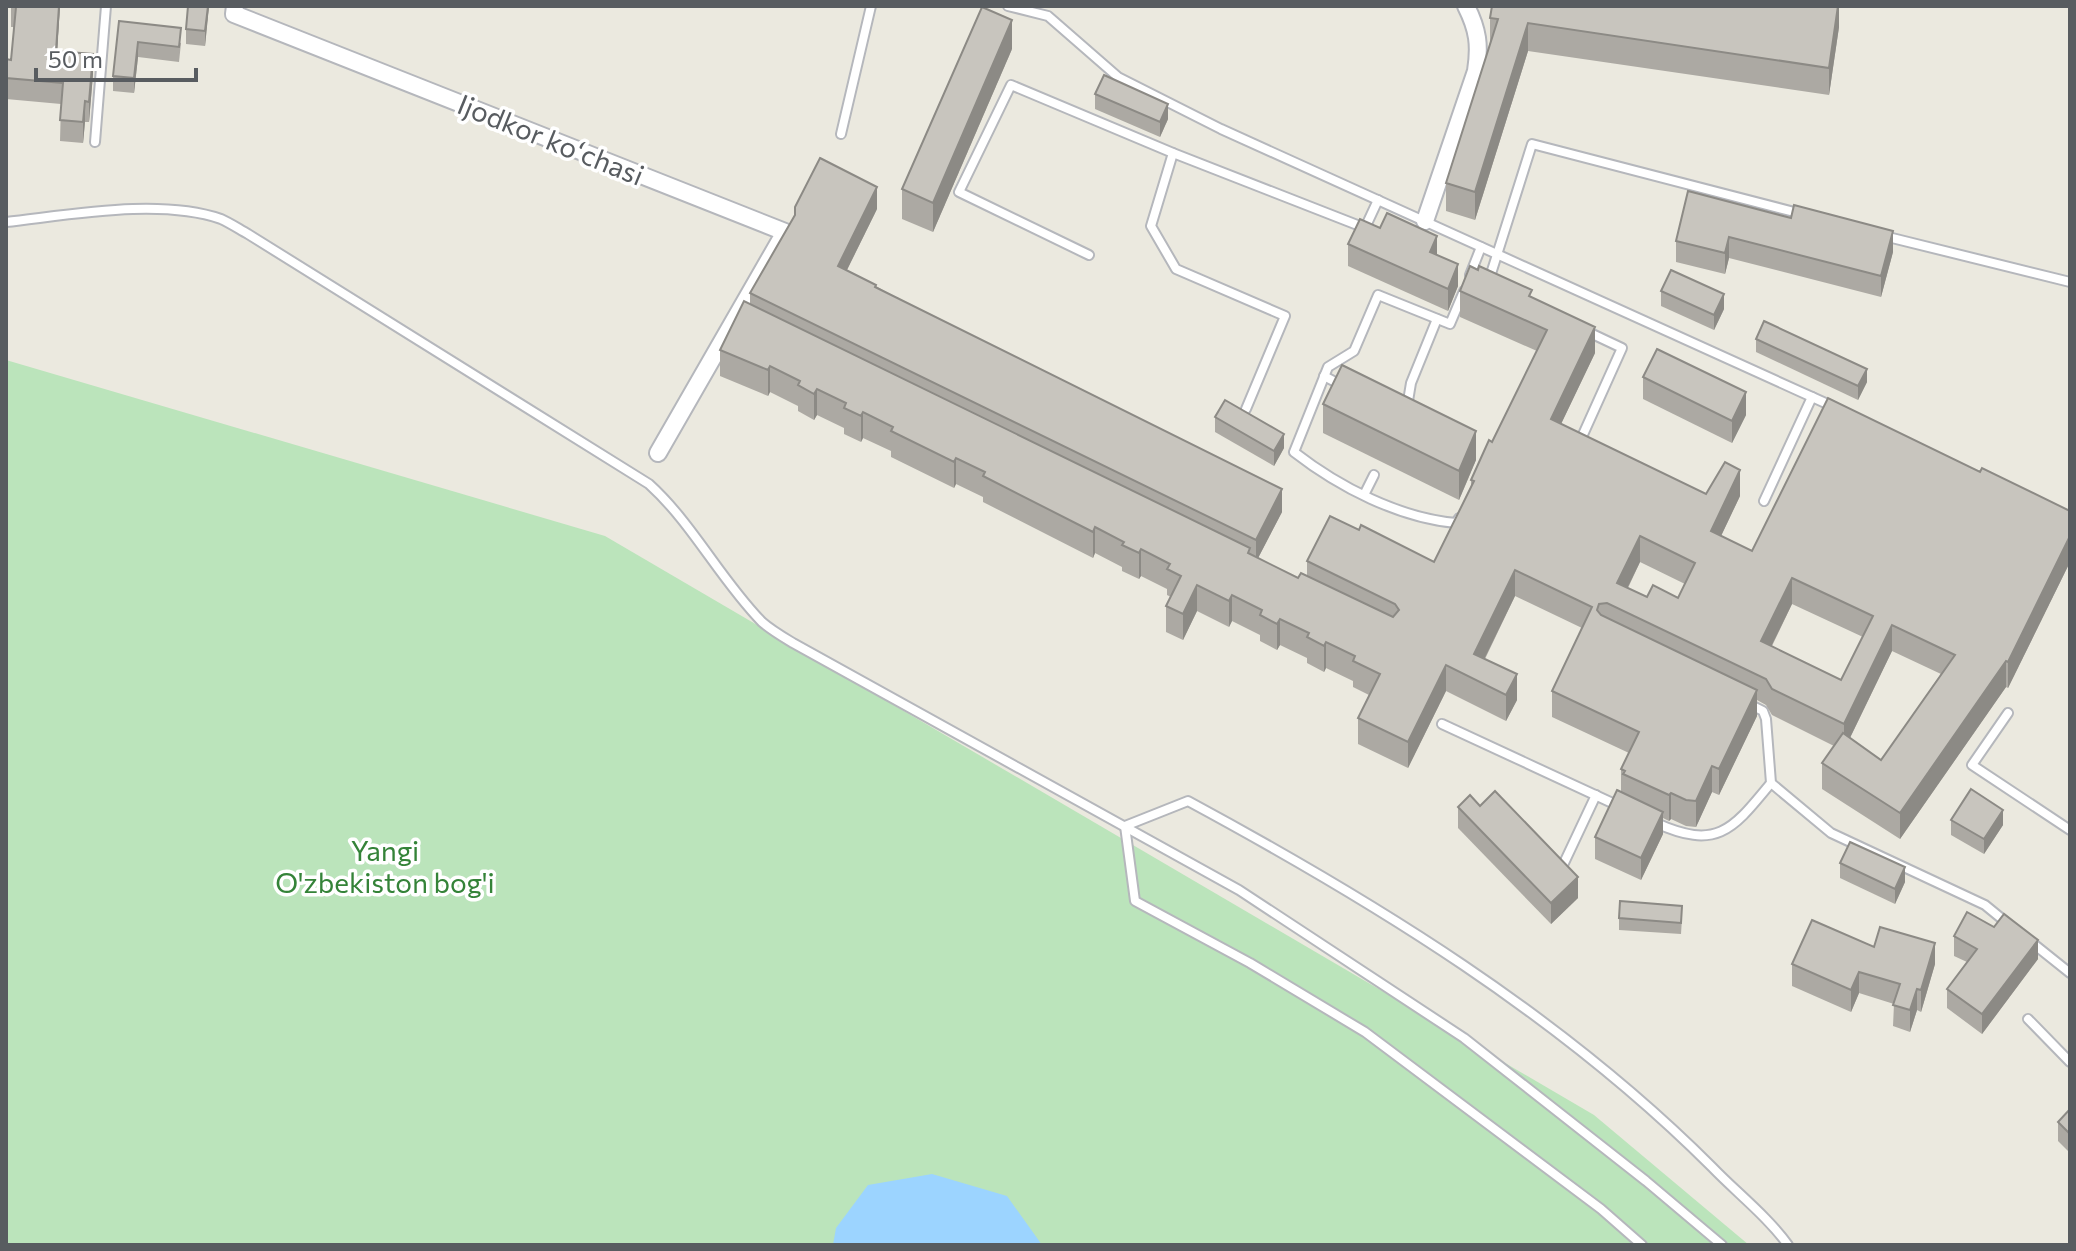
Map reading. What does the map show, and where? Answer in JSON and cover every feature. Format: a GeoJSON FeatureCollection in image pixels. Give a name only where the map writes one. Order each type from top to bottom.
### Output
{"type":"FeatureCollection","features":[{"type":"Feature","properties":{"kind":"street","name":"Ijodkor koʻchasi"},"geometry":{"type":"LineString","coordinates":[[235,6],[234,14],[785,232],[744,320],[658,453]]}},
{"type":"Feature","properties":{"kind":"street"},"geometry":{"type":"LineString","coordinates":[[1425,221],[1476,71],[1479,36],[1466,6]]}},
{"type":"Feature","properties":{"kind":"lane"},"geometry":{"type":"LineString","coordinates":[[95,142],[106,6]]}},
{"type":"Feature","properties":{"kind":"lane"},"geometry":{"type":"LineString","coordinates":[[841,134],[871,6]]}},
{"type":"Feature","properties":{"kind":"lane"},"geometry":{"type":"LineString","coordinates":[[1008,6],[1048,16],[1118,77],[1221,129],[1841,410]]}},
{"type":"Feature","properties":{"kind":"lane"},"geometry":{"type":"LineString","coordinates":[[1089,255],[959,192],[1011,85],[1365,228],[1378,200]]}},
{"type":"Feature","properties":{"kind":"lane"},"geometry":{"type":"LineString","coordinates":[[1500,290],[1487,284],[1532,144],[1810,216]]}},
{"type":"Feature","properties":{"kind":"lane"},"geometry":{"type":"LineString","coordinates":[[1173,153],[1151,226],[1176,269],[1285,316],[1246,409]]}},
{"type":"Feature","properties":{"kind":"lane"},"geometry":{"type":"LineString","coordinates":[[6,222],[144,209],[221,219],[248,234],[649,484],[671,504],[724,578],[765,625],[1239,890],[1464,1038],[1722,1245]]}},
{"type":"Feature","properties":{"kind":"lane"},"geometry":{"type":"LineString","coordinates":[[1872,232],[2070,282]]}},
{"type":"Feature","properties":{"kind":"lane"},"geometry":{"type":"LineString","coordinates":[[1462,510],[1456,523],[1431,521],[1364,495],[1321,473],[1294,452],[1328,367],[1354,351],[1378,295],[1450,324],[1481,247]]}},
{"type":"Feature","properties":{"kind":"lane"},"geometry":{"type":"LineString","coordinates":[[1407,419],[1411,383],[1437,319]]}},
{"type":"Feature","properties":{"kind":"lane"},"geometry":{"type":"LineString","coordinates":[[1580,328],[1622,348],[1581,439]]}},
{"type":"Feature","properties":{"kind":"lane"},"geometry":{"type":"LineString","coordinates":[[1324,376],[1351,391]]}},
{"type":"Feature","properties":{"kind":"lane"},"geometry":{"type":"LineString","coordinates":[[1764,501],[1812,397]]}},
{"type":"Feature","properties":{"kind":"lane"},"geometry":{"type":"LineString","coordinates":[[1364,495],[1374,475]]}},
{"type":"Feature","properties":{"kind":"lane"},"geometry":{"type":"LineString","coordinates":[[1734,697],[1763,711],[1771,783],[1831,833],[1985,905],[2009,924]]}},
{"type":"Feature","properties":{"kind":"lane"},"geometry":{"type":"LineString","coordinates":[[2008,713],[1972,765],[2070,830]]}},
{"type":"Feature","properties":{"kind":"lane"},"geometry":{"type":"LineString","coordinates":[[1442,724],[1636,814]]}},
{"type":"Feature","properties":{"kind":"lane"},"geometry":{"type":"LineString","coordinates":[[1649,820],[1676,832],[1702,836],[1730,829],[1771,783]]}},
{"type":"Feature","properties":{"kind":"lane"},"geometry":{"type":"LineString","coordinates":[[1564,863],[1596,795]]}},
{"type":"Feature","properties":{"kind":"lane"},"geometry":{"type":"LineString","coordinates":[[1125,826],[1188,801],[1349,891],[1524,1006],[1669,1125],[1788,1245]]}},
{"type":"Feature","properties":{"kind":"lane"},"geometry":{"type":"LineString","coordinates":[[1125,826],[1135,901],[1250,963],[1365,1032],[1590,1200],[1642,1245]]}},
{"type":"Feature","properties":{"kind":"lane"},"geometry":{"type":"LineString","coordinates":[[2021,934],[2070,973]]}},
{"type":"Feature","properties":{"kind":"lane"},"geometry":{"type":"LineString","coordinates":[[2028,1019],[2070,1062]]}},
{"type":"Feature","properties":{"kind":"green space","name":"Yangi O'zbekiston bog'i"},"geometry":{"type":"Polygon","coordinates":[[[6,360],[605,536],[1594,1115],[1749,1245],[6,1245],[6,360]]]}},
{"type":"Feature","properties":{"kind":"water"},"geometry":{"type":"Polygon","coordinates":[[[932,1174],[1007,1196],[1042,1245],[833,1245],[836,1228],[868,1185],[932,1174]]]}},
{"type":"Feature","properties":{"kind":"building"},"geometry":{"type":"Polygon","coordinates":[[[11,6],[59,6],[56,51],[93,54],[89,102],[85,101],[83,122],[60,120],[63,83],[6,78],[6,59],[11,60],[16,7],[11,6]]]}},
{"type":"Feature","properties":{"kind":"building"},"geometry":{"type":"Polygon","coordinates":[[[188,6],[208,6],[205,31],[186,29],[188,6]]]}},
{"type":"Feature","properties":{"kind":"building"},"geometry":{"type":"Polygon","coordinates":[[[1492,6],[1838,6],[1829,68],[1528,23],[1475,192],[1446,183],[1498,19],[1490,18],[1492,6]]]}},
{"type":"Feature","properties":{"kind":"building"},"geometry":{"type":"Polygon","coordinates":[[[982,7],[1012,20],[933,203],[902,189],[982,7]]]}},
{"type":"Feature","properties":{"kind":"building"},"geometry":{"type":"Polygon","coordinates":[[[119,21],[181,28],[179,47],[138,42],[134,78],[113,76],[119,21]]]}},
{"type":"Feature","properties":{"kind":"building"},"geometry":{"type":"Polygon","coordinates":[[[1104,75],[1168,104],[1160,122],[1095,94],[1104,75]]]}},
{"type":"Feature","properties":{"kind":"building"},"geometry":{"type":"Polygon","coordinates":[[[820,158],[877,187],[838,266],[1282,489],[1256,540],[750,293],[795,215],[795,207],[820,158]]]}},
{"type":"Feature","properties":{"kind":"building"},"geometry":{"type":"Polygon","coordinates":[[[1688,191],[1791,218],[1794,205],[1893,231],[1881,276],[1729,237],[1725,253],[1676,241],[1688,191]]]}},
{"type":"Feature","properties":{"kind":"building"},"geometry":{"type":"Polygon","coordinates":[[[1387,213],[1437,236],[1430,252],[1458,264],[1448,289],[1348,244],[1360,219],[1380,228],[1387,213]]]}},
{"type":"Feature","properties":{"kind":"building"},"geometry":{"type":"Polygon","coordinates":[[[1470,266],[1478,270],[1479,266],[1532,290],[1529,296],[1595,327],[1551,419],[1706,494],[1725,462],[1740,470],[1711,531],[1752,551],[1828,398],[1980,472],[1982,468],[2070,511],[2070,536],[2008,662],[1900,813],[1822,763],[1843,733],[1881,760],[1955,655],[1892,625],[1844,724],[1772,689],[1766,679],[1607,603],[1599,604],[1597,610],[1601,615],[1757,690],[1719,769],[1712,766],[1696,801],[1686,800],[1623,774],[1625,771],[1621,769],[1639,732],[1552,691],[1592,607],[1515,570],[1474,654],[1517,674],[1506,695],[1446,665],[1408,742],[1358,718],[1380,674],[1353,661],[1355,656],[1326,642],[1324,646],[1307,637],[1309,633],[1280,619],[1277,624],[1260,615],[1262,610],[1232,595],[1229,601],[1197,585],[1183,614],[1166,606],[1181,576],[1167,569],[1170,564],[1141,549],[1139,553],[1122,545],[1124,542],[1095,527],[1093,532],[983,476],[985,472],[956,458],[954,462],[891,431],[893,427],[863,412],[861,416],[844,408],[846,403],[817,389],[814,394],[798,385],[800,381],[770,366],[768,370],[720,350],[744,301],[1250,548],[1248,553],[1298,578],[1301,573],[1393,617],[1399,610],[1395,604],[1307,561],[1330,516],[1359,530],[1361,525],[1434,562],[1474,481],[1471,480],[1489,440],[1492,442],[1547,330],[1460,291],[1470,266]],[[1640,536],[1617,583],[1647,597],[1653,585],[1678,598],[1695,563],[1640,536]],[[1792,578],[1761,641],[1841,680],[1873,616],[1792,578]]]}},
{"type":"Feature","properties":{"kind":"building"},"geometry":{"type":"Polygon","coordinates":[[[1671,270],[1724,294],[1714,315],[1661,291],[1671,270]]]}},
{"type":"Feature","properties":{"kind":"building"},"geometry":{"type":"Polygon","coordinates":[[[1764,321],[1867,369],[1858,386],[1756,339],[1764,321]]]}},
{"type":"Feature","properties":{"kind":"building"},"geometry":{"type":"Polygon","coordinates":[[[1657,349],[1746,392],[1732,421],[1643,377],[1657,349]]]}},
{"type":"Feature","properties":{"kind":"building"},"geometry":{"type":"Polygon","coordinates":[[[1342,365],[1476,431],[1459,471],[1323,404],[1342,365]]]}},
{"type":"Feature","properties":{"kind":"building"},"geometry":{"type":"Polygon","coordinates":[[[1225,400],[1284,434],[1274,451],[1215,417],[1225,400]]]}},
{"type":"Feature","properties":{"kind":"building"},"geometry":{"type":"Polygon","coordinates":[[[1971,789],[2003,810],[1984,839],[1951,820],[1971,789]]]}},
{"type":"Feature","properties":{"kind":"building"},"geometry":{"type":"Polygon","coordinates":[[[1617,790],[1663,812],[1641,858],[1595,837],[1617,790]]]}},
{"type":"Feature","properties":{"kind":"building"},"geometry":{"type":"Polygon","coordinates":[[[1495,791],[1578,877],[1551,903],[1458,807],[1470,795],[1480,806],[1495,791]]]}},
{"type":"Feature","properties":{"kind":"building"},"geometry":{"type":"Polygon","coordinates":[[[1850,842],[1905,867],[1895,889],[1840,863],[1850,842]]]}},
{"type":"Feature","properties":{"kind":"building"},"geometry":{"type":"Polygon","coordinates":[[[1620,901],[1682,906],[1681,923],[1619,918],[1620,901]]]}},
{"type":"Feature","properties":{"kind":"building"},"geometry":{"type":"Polygon","coordinates":[[[1967,912],[1994,927],[2004,914],[2038,940],[1982,1014],[1947,989],[1977,949],[1954,936],[1967,912]]]}},
{"type":"Feature","properties":{"kind":"building"},"geometry":{"type":"Polygon","coordinates":[[[1812,920],[1874,947],[1880,927],[1935,943],[1921,990],[1917,989],[1910,1010],[1893,1005],[1900,984],[1859,972],[1851,990],[1792,964],[1812,920]]]}},
{"type":"Feature","properties":{"kind":"building"},"geometry":{"type":"Polygon","coordinates":[[[2070,1109],[2070,1134],[2058,1122],[2070,1109]]]}}]}
